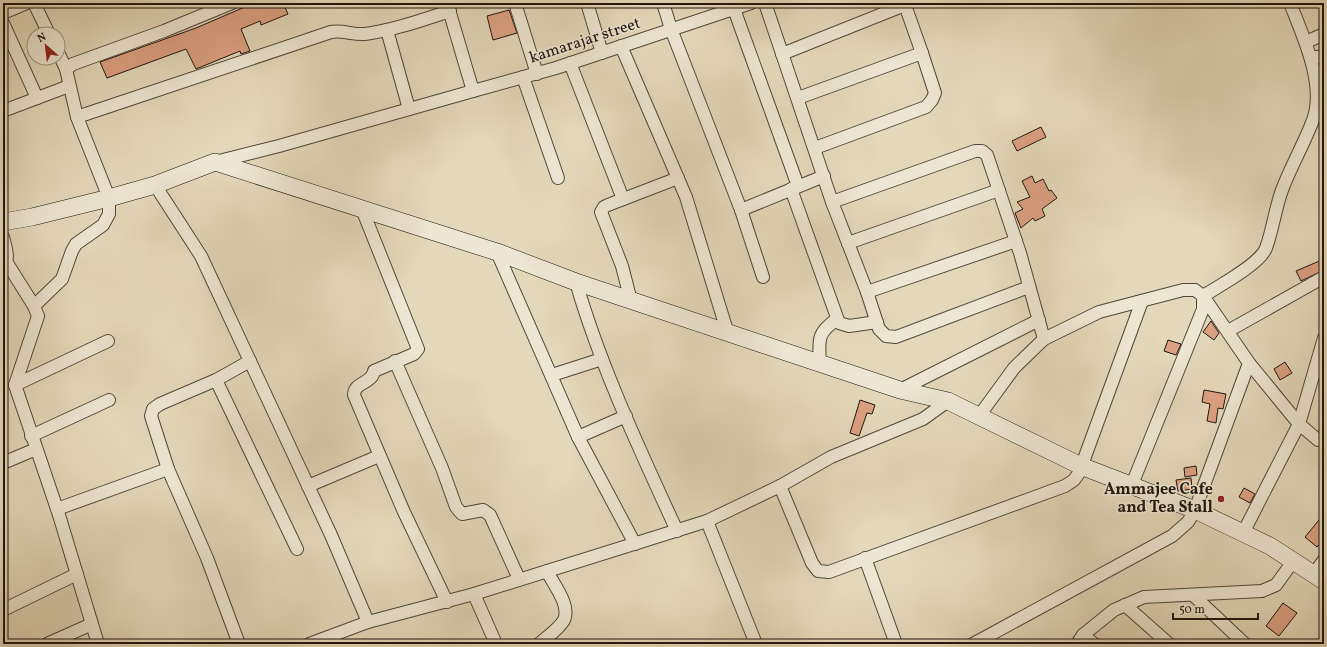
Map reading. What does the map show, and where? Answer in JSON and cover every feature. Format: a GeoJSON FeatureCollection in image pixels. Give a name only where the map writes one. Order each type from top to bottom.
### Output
{"type":"FeatureCollection","features":[{"type":"Feature","properties":{"kind":"main road"},"geometry":{"type":"LineString","coordinates":[[3,222],[32,217],[109,198],[155,184],[216,162],[498,252],[576,282],[728,334],[900,390],[948,401],[1081,466],[1131,487],[1194,510],[1243,533],[1282,554],[1318,578]]}},
{"type":"Feature","properties":{"kind":"street"},"geometry":{"type":"LineString","coordinates":[[3,13],[27,3]]}},
{"type":"Feature","properties":{"kind":"street"},"geometry":{"type":"LineString","coordinates":[[34,3],[45,26]]}},
{"type":"Feature","properties":{"kind":"street"},"geometry":{"type":"LineString","coordinates":[[66,69],[73,64],[164,31],[232,3]]}},
{"type":"Feature","properties":{"kind":"street"},"geometry":{"type":"LineString","coordinates":[[515,3],[537,74]]}},
{"type":"Feature","properties":{"kind":"street"},"geometry":{"type":"LineString","coordinates":[[587,3],[602,53]]}},
{"type":"Feature","properties":{"kind":"street"},"geometry":{"type":"LineString","coordinates":[[664,3],[671,29],[741,210],[763,277]]}},
{"type":"Feature","properties":{"kind":"street"},"geometry":{"type":"LineString","coordinates":[[765,3],[832,202],[867,292],[879,329],[886,336],[896,337],[1029,287]]}},
{"type":"Feature","properties":{"kind":"street"},"geometry":{"type":"LineString","coordinates":[[1204,296],[1245,270],[1265,250],[1282,190],[1319,119],[1311,58],[1290,3]]}},
{"type":"Feature","properties":{"kind":"street"},"geometry":{"type":"LineString","coordinates":[[782,54],[905,4],[935,92],[932,100],[926,107],[815,148]]}},
{"type":"Feature","properties":{"kind":"street"},"geometry":{"type":"LineString","coordinates":[[743,5],[794,188],[837,319],[839,323],[849,326],[877,322]]}},
{"type":"Feature","properties":{"kind":"street","name":"kamarajar street"},"geometry":{"type":"LineString","coordinates":[[216,162],[537,74],[743,5]]}},
{"type":"Feature","properties":{"kind":"street"},"geometry":{"type":"LineString","coordinates":[[77,117],[331,32],[342,30],[358,34],[387,30],[448,7],[472,91]]}},
{"type":"Feature","properties":{"kind":"street"},"geometry":{"type":"LineString","coordinates":[[3,23],[37,98]]}},
{"type":"Feature","properties":{"kind":"street"},"geometry":{"type":"LineString","coordinates":[[387,30],[409,109]]}},
{"type":"Feature","properties":{"kind":"street"},"geometry":{"type":"LineString","coordinates":[[1306,42],[1324,34]]}},
{"type":"Feature","properties":{"kind":"street"},"geometry":{"type":"LineString","coordinates":[[621,46],[686,197],[728,334]]}},
{"type":"Feature","properties":{"kind":"street"},"geometry":{"type":"LineString","coordinates":[[798,98],[922,53]]}},
{"type":"Feature","properties":{"kind":"street"},"geometry":{"type":"LineString","coordinates":[[1311,58],[1324,56]]}},
{"type":"Feature","properties":{"kind":"street"},"geometry":{"type":"LineString","coordinates":[[570,63],[623,199]]}},
{"type":"Feature","properties":{"kind":"street"},"geometry":{"type":"LineString","coordinates":[[34,306],[62,279],[76,244],[103,225],[109,214],[109,198],[77,117],[65,66]]}},
{"type":"Feature","properties":{"kind":"street"},"geometry":{"type":"LineString","coordinates":[[523,77],[558,178]]}},
{"type":"Feature","properties":{"kind":"street"},"geometry":{"type":"LineString","coordinates":[[3,111],[69,86]]}},
{"type":"Feature","properties":{"kind":"street"},"geometry":{"type":"LineString","coordinates":[[832,202],[975,151],[982,151],[987,155],[1016,241],[1044,339]]}},
{"type":"Feature","properties":{"kind":"street"},"geometry":{"type":"LineString","coordinates":[[741,210],[824,176]]}},
{"type":"Feature","properties":{"kind":"street"},"geometry":{"type":"LineString","coordinates":[[631,301],[622,266],[601,212],[604,208],[623,199],[678,178]]}},
{"type":"Feature","properties":{"kind":"street"},"geometry":{"type":"LineString","coordinates":[[155,184],[201,256],[308,486],[368,622]]}},
{"type":"Feature","properties":{"kind":"street"},"geometry":{"type":"LineString","coordinates":[[848,243],[999,190]]}},
{"type":"Feature","properties":{"kind":"street"},"geometry":{"type":"LineString","coordinates":[[362,208],[418,349],[414,354],[374,371],[370,380],[354,390],[354,395],[404,512],[447,602]]}},
{"type":"Feature","properties":{"kind":"street"},"geometry":{"type":"LineString","coordinates":[[3,237],[8,254],[5,266],[34,306],[38,316],[14,385],[57,509],[98,644]]}},
{"type":"Feature","properties":{"kind":"street"},"geometry":{"type":"LineString","coordinates":[[867,292],[1016,241]]}},
{"type":"Feature","properties":{"kind":"street"},"geometry":{"type":"LineString","coordinates":[[498,252],[578,437],[636,544]]}},
{"type":"Feature","properties":{"kind":"street"},"geometry":{"type":"LineString","coordinates":[[1228,332],[1324,277]]}},
{"type":"Feature","properties":{"kind":"street"},"geometry":{"type":"LineString","coordinates":[[576,282],[602,359],[677,531]]}},
{"type":"Feature","properties":{"kind":"street"},"geometry":{"type":"LineString","coordinates":[[979,416],[1014,368],[1044,339],[1099,312],[1183,290],[1195,290],[1204,296],[1249,363],[1299,424],[1318,440]]}},
{"type":"Feature","properties":{"kind":"street"},"geometry":{"type":"LineString","coordinates":[[1131,487],[1203,309],[1204,296]]}},
{"type":"Feature","properties":{"kind":"street"},"geometry":{"type":"LineString","coordinates":[[780,486],[812,563],[818,571],[829,572],[1065,486],[1074,480],[1079,473],[1142,301]]}},
{"type":"Feature","properties":{"kind":"street"},"geometry":{"type":"LineString","coordinates":[[820,364],[819,343],[824,328],[837,319]]}},
{"type":"Feature","properties":{"kind":"street"},"geometry":{"type":"LineString","coordinates":[[900,390],[1039,320]]}},
{"type":"Feature","properties":{"kind":"street"},"geometry":{"type":"LineString","coordinates":[[1243,533],[1299,424],[1324,338]]}},
{"type":"Feature","properties":{"kind":"street"},"geometry":{"type":"LineString","coordinates":[[14,385],[108,341]]}},
{"type":"Feature","properties":{"kind":"street"},"geometry":{"type":"LineString","coordinates":[[552,375],[602,359]]}},
{"type":"Feature","properties":{"kind":"street"},"geometry":{"type":"LineString","coordinates":[[239,644],[207,558],[168,469],[151,416],[153,409],[160,404],[216,380],[250,361]]}},
{"type":"Feature","properties":{"kind":"street"},"geometry":{"type":"LineString","coordinates":[[395,361],[442,468],[459,512],[465,514],[483,510],[490,515],[519,579]]}},
{"type":"Feature","properties":{"kind":"street"},"geometry":{"type":"LineString","coordinates":[[973,644],[1172,536],[1188,522],[1194,510],[1249,363]]}},
{"type":"Feature","properties":{"kind":"street"},"geometry":{"type":"LineString","coordinates":[[216,380],[297,549]]}},
{"type":"Feature","properties":{"kind":"street"},"geometry":{"type":"LineString","coordinates":[[31,436],[109,400]]}},
{"type":"Feature","properties":{"kind":"street"},"geometry":{"type":"LineString","coordinates":[[309,644],[368,622],[474,594],[707,521],[780,486],[831,457],[923,419],[948,401]]}},
{"type":"Feature","properties":{"kind":"street"},"geometry":{"type":"LineString","coordinates":[[578,437],[626,416]]}},
{"type":"Feature","properties":{"kind":"street"},"geometry":{"type":"LineString","coordinates":[[3,463],[36,449]]}},
{"type":"Feature","properties":{"kind":"street"},"geometry":{"type":"LineString","coordinates":[[308,486],[379,456]]}},
{"type":"Feature","properties":{"kind":"street"},"geometry":{"type":"LineString","coordinates":[[57,509],[168,469]]}},
{"type":"Feature","properties":{"kind":"street"},"geometry":{"type":"LineString","coordinates":[[707,521],[756,644]]}},
{"type":"Feature","properties":{"kind":"street"},"geometry":{"type":"LineString","coordinates":[[1094,644],[1080,639],[1114,610],[1144,597],[1262,591],[1270,589],[1276,585],[1282,554]]}},
{"type":"Feature","properties":{"kind":"street"},"geometry":{"type":"LineString","coordinates":[[865,558],[896,644]]}},
{"type":"Feature","properties":{"kind":"street"},"geometry":{"type":"LineString","coordinates":[[1318,578],[1324,560]]}},
{"type":"Feature","properties":{"kind":"street"},"geometry":{"type":"LineString","coordinates":[[539,644],[564,620],[566,613],[564,604],[547,571]]}},
{"type":"Feature","properties":{"kind":"street"},"geometry":{"type":"LineString","coordinates":[[3,610],[77,574]]}},
{"type":"Feature","properties":{"kind":"street"},"geometry":{"type":"LineString","coordinates":[[474,594],[496,644]]}},
{"type":"Feature","properties":{"kind":"street"},"geometry":{"type":"LineString","coordinates":[[1193,595],[1245,644]]}},
{"type":"Feature","properties":{"kind":"street"},"geometry":{"type":"LineString","coordinates":[[1125,605],[1169,644]]}},
{"type":"Feature","properties":{"kind":"street"},"geometry":{"type":"LineString","coordinates":[[47,644],[92,624]]}},
{"type":"Feature","properties":{"kind":"building"},"geometry":{"type":"Polygon","coordinates":[[[254,3],[283,3],[288,14],[261,25],[260,21],[241,29],[250,51],[241,54],[240,51],[196,69],[186,49],[107,78],[100,62],[196,28],[254,3]]]}},
{"type":"Feature","properties":{"kind":"building"},"geometry":{"type":"Polygon","coordinates":[[[509,10],[517,33],[493,40],[487,16],[509,10]]]}},
{"type":"Feature","properties":{"kind":"building"},"geometry":{"type":"Polygon","coordinates":[[[1041,127],[1046,137],[1017,151],[1012,141],[1041,127]]]}},
{"type":"Feature","properties":{"kind":"building"},"geometry":{"type":"Polygon","coordinates":[[[1032,176],[1035,183],[1043,179],[1049,191],[1051,190],[1057,198],[1042,209],[1045,216],[1035,221],[1033,218],[1021,228],[1015,213],[1023,209],[1017,202],[1030,197],[1022,181],[1032,176]]]}},
{"type":"Feature","properties":{"kind":"building"},"geometry":{"type":"Polygon","coordinates":[[[1324,259],[1324,270],[1301,281],[1296,271],[1324,259]]]}},
{"type":"Feature","properties":{"kind":"building"},"geometry":{"type":"Polygon","coordinates":[[[1211,321],[1219,333],[1214,340],[1203,332],[1211,321]]]}},
{"type":"Feature","properties":{"kind":"building"},"geometry":{"type":"Polygon","coordinates":[[[1168,340],[1181,344],[1176,355],[1164,351],[1168,340]]]}},
{"type":"Feature","properties":{"kind":"building"},"geometry":{"type":"Polygon","coordinates":[[[1285,362],[1292,373],[1280,380],[1274,369],[1285,362]]]}},
{"type":"Feature","properties":{"kind":"building"},"geometry":{"type":"Polygon","coordinates":[[[1204,390],[1226,394],[1223,409],[1218,408],[1216,423],[1207,421],[1210,404],[1202,402],[1204,390]]]}},
{"type":"Feature","properties":{"kind":"building"},"geometry":{"type":"Polygon","coordinates":[[[860,400],[875,405],[872,414],[867,413],[859,436],[850,433],[860,400]]]}},
{"type":"Feature","properties":{"kind":"building"},"geometry":{"type":"Polygon","coordinates":[[[1196,466],[1197,475],[1185,477],[1184,468],[1196,466]]]}},
{"type":"Feature","properties":{"kind":"building"},"geometry":{"type":"Polygon","coordinates":[[[1191,478],[1192,489],[1178,491],[1176,480],[1191,478]]]}},
{"type":"Feature","properties":{"kind":"building"},"geometry":{"type":"Polygon","coordinates":[[[1244,488],[1255,494],[1250,503],[1239,497],[1244,488]]]}},
{"type":"Feature","properties":{"kind":"building"},"geometry":{"type":"Polygon","coordinates":[[[1319,520],[1324,524],[1324,539],[1317,547],[1305,537],[1319,520]]]}},
{"type":"Feature","properties":{"kind":"building"},"geometry":{"type":"Polygon","coordinates":[[[1283,603],[1297,613],[1279,636],[1266,626],[1283,603]]]}},
{"type":"Feature","properties":{"kind":"place","name":"Ammajee Cafe and Tea Stall"},"geometry":{"type":"Point","coordinates":[1221,499]}}]}
